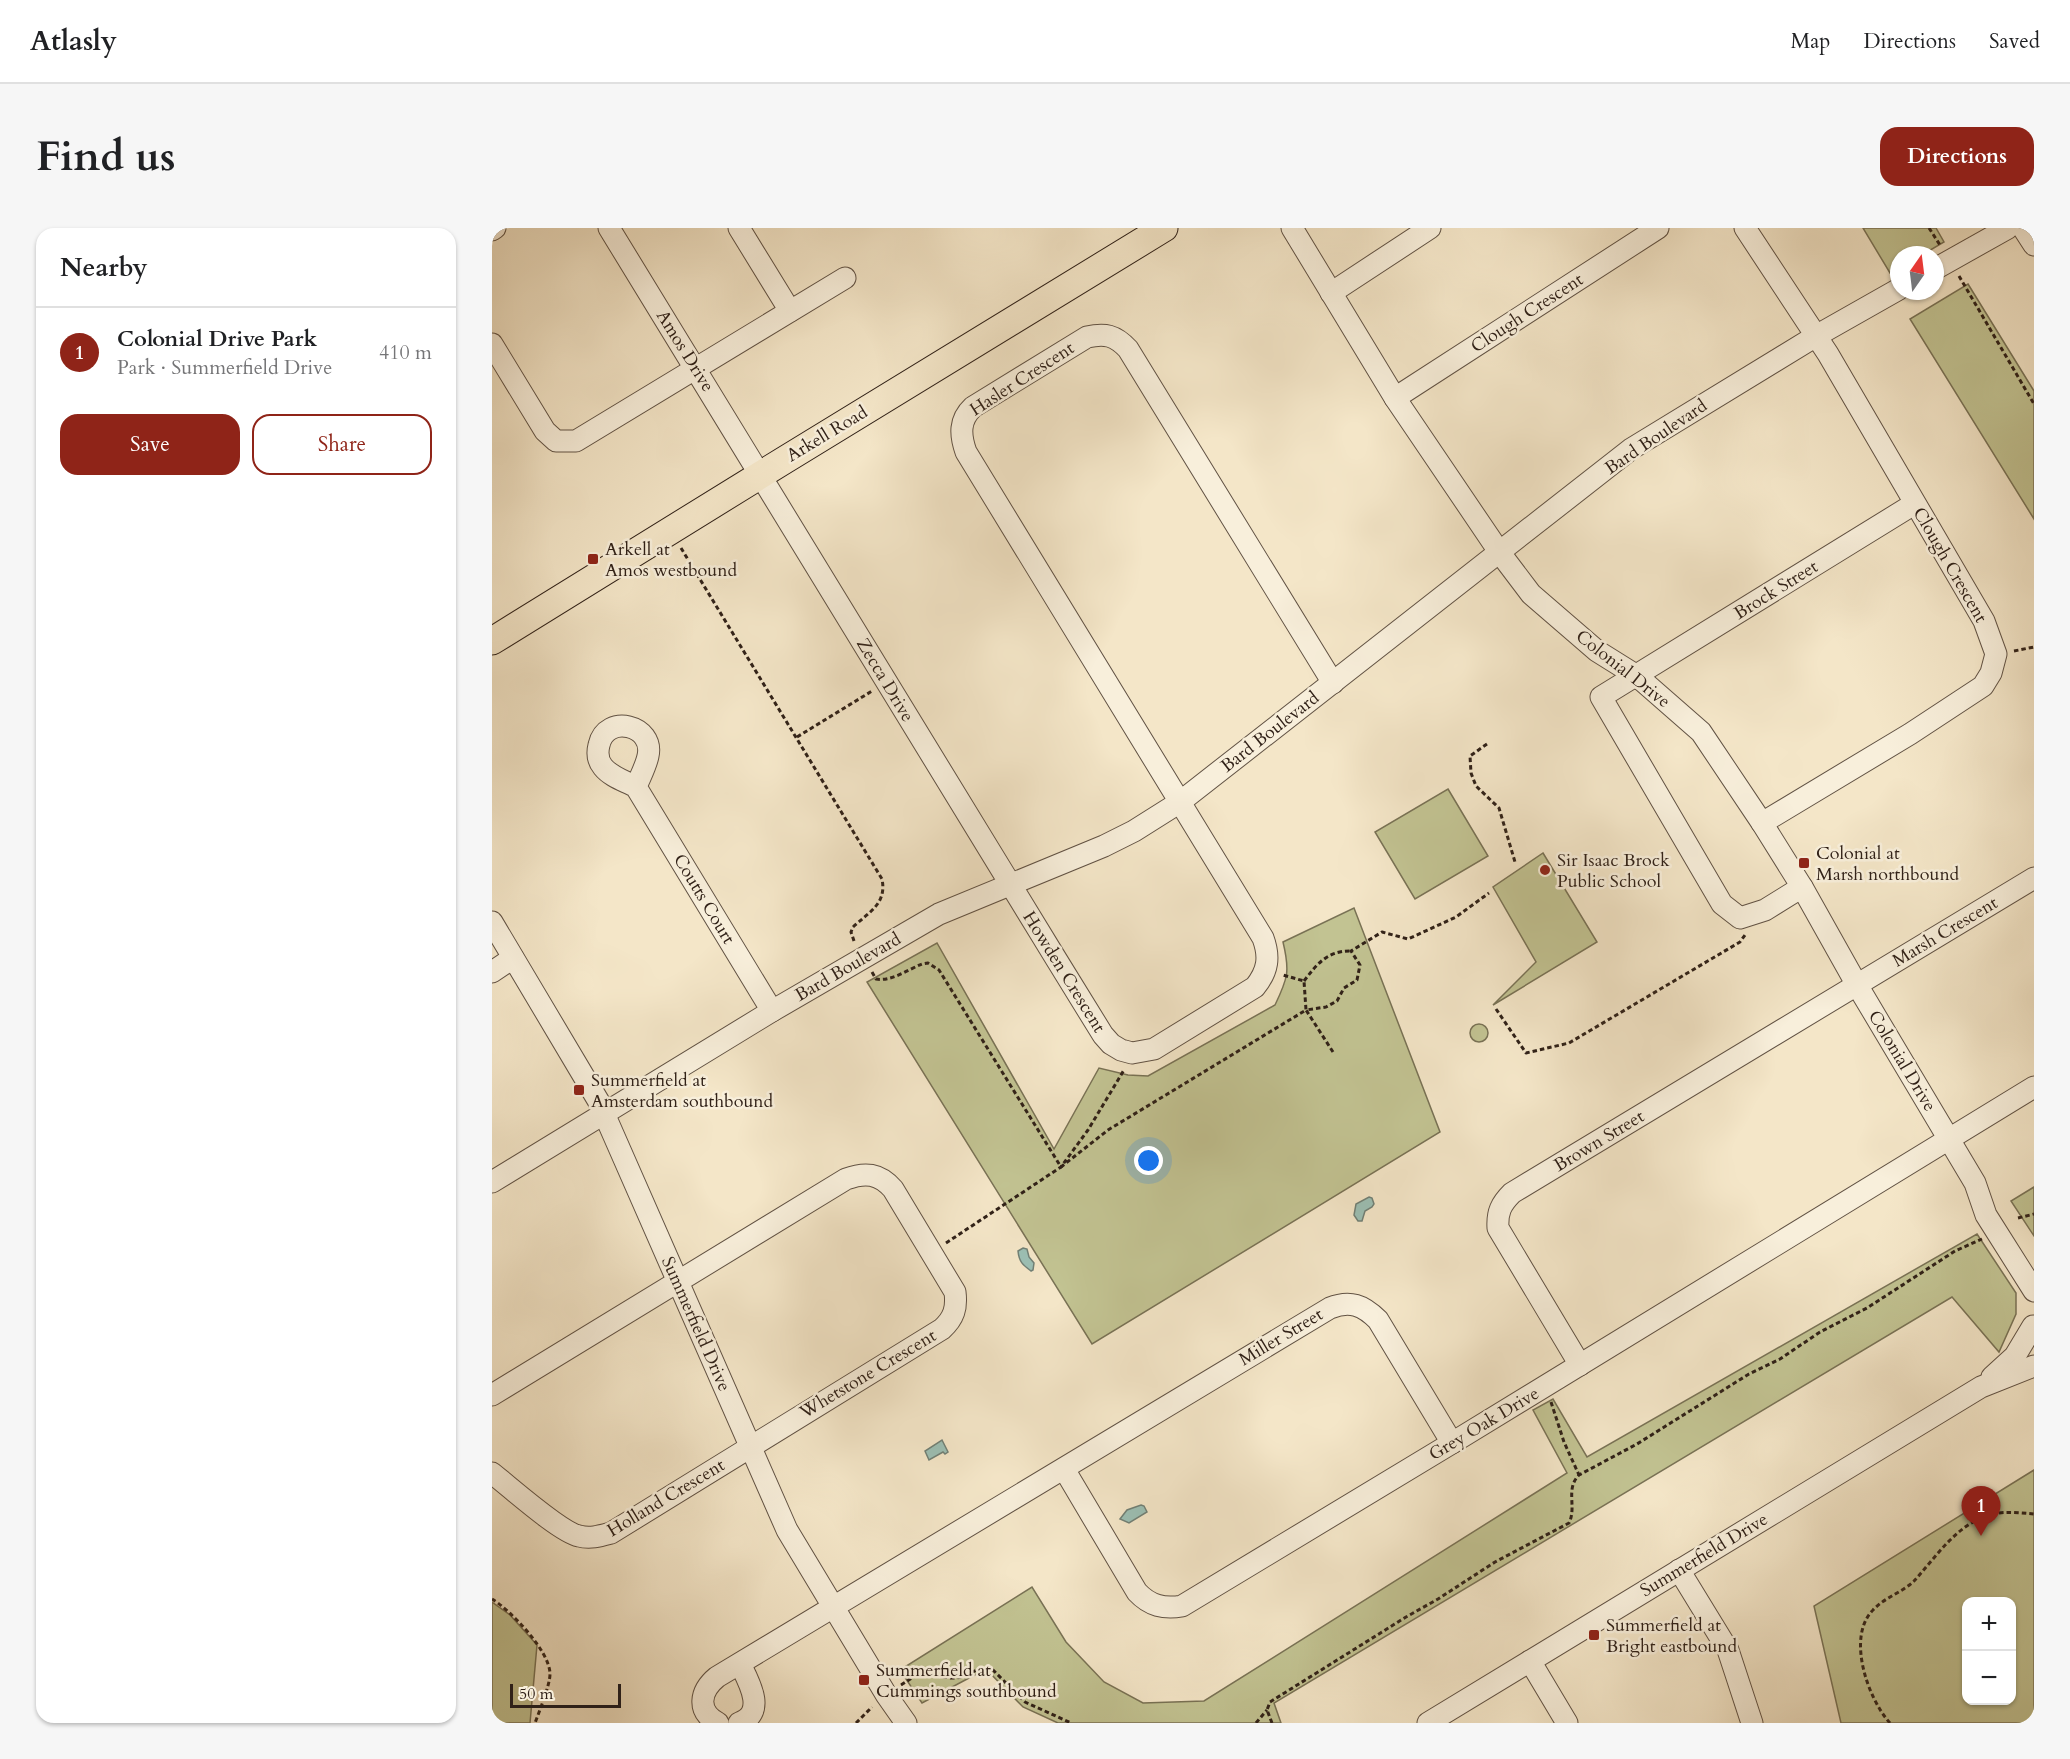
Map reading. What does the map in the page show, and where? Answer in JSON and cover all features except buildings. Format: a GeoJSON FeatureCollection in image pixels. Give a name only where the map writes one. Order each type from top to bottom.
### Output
{"type":"FeatureCollection","features":[{"type":"Feature","properties":{"kind":"main road","name":"Arkell Road"},"geometry":{"type":"LineString","coordinates":[[492,642],[1164,228]]}},
{"type":"Feature","properties":{"kind":"street","name":"Amos Drive"},"geometry":{"type":"LineString","coordinates":[[609,228],[760,475]]}},
{"type":"Feature","properties":{"kind":"street"},"geometry":{"type":"LineString","coordinates":[[739,228],[790,311]]}},
{"type":"Feature","properties":{"kind":"street","name":"Colonial Drive"},"geometry":{"type":"LineString","coordinates":[[1292,228],[1395,398],[1500,553],[1531,594],[1598,651],[1637,676],[1701,732],[1802,887],[1857,985],[1975,1183],[1986,1215],[2034,1291]]}},
{"type":"Feature","properties":{"kind":"street"},"geometry":{"type":"LineString","coordinates":[[1331,293],[1430,228]]}},
{"type":"Feature","properties":{"kind":"street","name":"Clough Crescent"},"geometry":{"type":"LineString","coordinates":[[1395,398],[1658,228]]}},
{"type":"Feature","properties":{"kind":"street","name":"Clough Crescent"},"geometry":{"type":"LineString","coordinates":[[1745,228],[1816,336],[1984,621],[1996,654],[1992,673],[1983,686],[1762,823]]}},
{"type":"Feature","properties":{"kind":"street"},"geometry":{"type":"LineString","coordinates":[[1944,262],[1978,235],[2008,228]]}},
{"type":"Feature","properties":{"kind":"street"},"geometry":{"type":"LineString","coordinates":[[2024,228],[2034,245]]}},
{"type":"Feature","properties":{"kind":"street"},"geometry":{"type":"LineString","coordinates":[[492,344],[544,431],[556,441],[576,441],[845,278]]}},
{"type":"Feature","properties":{"kind":"street","name":"Bard Boulevard"},"geometry":{"type":"LineString","coordinates":[[492,1182],[772,1011],[939,914],[1104,846],[1134,831],[1180,802],[1631,449],[1816,336],[1890,294]]}},
{"type":"Feature","properties":{"kind":"street","name":"Hasler Crescent"},"geometry":{"type":"LineString","coordinates":[[1180,802],[966,452],[961,430],[967,413],[973,406],[1087,337],[1107,334],[1121,342],[1128,349],[1332,683]]}},
{"type":"Feature","properties":{"kind":"street","name":"Zecca Drive"},"geometry":{"type":"LineString","coordinates":[[760,475],[1010,885]]}},
{"type":"Feature","properties":{"kind":"street","name":"Brock Street"},"geometry":{"type":"LineString","coordinates":[[1802,887],[1765,910],[1740,918],[1722,904],[1601,697],[1914,504]]}},
{"type":"Feature","properties":{"kind":"street","name":"Coutts Court"},"geometry":{"type":"LineString","coordinates":[[636,787],[772,1011]]}},
{"type":"Feature","properties":{"kind":"street","name":"Howden Crescent"},"geometry":{"type":"LineString","coordinates":[[1010,885],[1103,1035],[1121,1050],[1132,1053],[1154,1049],[1255,987],[1265,973],[1268,960],[1263,938],[1180,802]]}},
{"type":"Feature","properties":{"kind":"street","name":"Marsh Crescent"},"geometry":{"type":"LineString","coordinates":[[1857,985],[2034,878]]}},
{"type":"Feature","properties":{"kind":"street","name":"Summerfield Drive"},"geometry":{"type":"LineString","coordinates":[[492,922],[592,1088],[787,1530],[906,1723]]}},
{"type":"Feature","properties":{"kind":"street"},"geometry":{"type":"LineString","coordinates":[[492,972],[513,958]]}},
{"type":"Feature","properties":{"kind":"street","name":"Brown Street"},"geometry":{"type":"LineString","coordinates":[[1580,1365],[1502,1238],[1498,1228],[1499,1208],[1512,1193],[1857,985]]}},
{"type":"Feature","properties":{"kind":"street"},"geometry":{"type":"LineString","coordinates":[[1949,1138],[2034,1087]]}},
{"type":"Feature","properties":{"kind":"street","name":"Grey Oak Drive"},"geometry":{"type":"LineString","coordinates":[[1064,1469],[1137,1592],[1148,1602],[1164,1607],[1182,1606],[1949,1138]]}},
{"type":"Feature","properties":{"kind":"street","name":"Whetstone Crescent"},"geometry":{"type":"LineString","coordinates":[[678,1282],[846,1179],[863,1174],[878,1176],[893,1189],[955,1292],[955,1308],[948,1324],[935,1334],[749,1447]]}},
{"type":"Feature","properties":{"kind":"street","name":"Colonial Drive"},"geometry":{"type":"LineString","coordinates":[[1975,1183],[1997,1206],[2034,1266]]}},
{"type":"Feature","properties":{"kind":"street"},"geometry":{"type":"LineString","coordinates":[[492,1395],[678,1282]]}},
{"type":"Feature","properties":{"kind":"street","name":"Miller Street"},"geometry":{"type":"LineString","coordinates":[[1064,1469],[1340,1304],[1358,1305],[1368,1310],[1378,1320],[1452,1443]]}},
{"type":"Feature","properties":{"kind":"street","name":"Summerfield Drive"},"geometry":{"type":"LineString","coordinates":[[1981,1388],[2015,1356],[2034,1332]]}},
{"type":"Feature","properties":{"kind":"street","name":"Summerfield Drive"},"geometry":{"type":"LineString","coordinates":[[1428,1723],[1981,1388],[2034,1366]]}},
{"type":"Feature","properties":{"kind":"street","name":"Holland Crescent"},"geometry":{"type":"LineString","coordinates":[[492,1473],[572,1534],[588,1538],[611,1533],[749,1447]]}},
{"type":"Feature","properties":{"kind":"street"},"geometry":{"type":"LineString","coordinates":[[718,1723],[709,1717],[703,1699],[705,1690],[717,1677],[1064,1469]]}},
{"type":"Feature","properties":{"kind":"street"},"geometry":{"type":"LineString","coordinates":[[1679,1570],[1728,1650],[1752,1723]]}},
{"type":"Feature","properties":{"kind":"street"},"geometry":{"type":"LineString","coordinates":[[1530,1660],[1567,1723]]}},
{"type":"Feature","properties":{"kind":"street"},"geometry":{"type":"LineString","coordinates":[[739,1723],[749,1716],[754,1701],[754,1692],[740,1664]]}},
{"type":"Feature","properties":{"kind":"path"},"geometry":{"type":"LineString","coordinates":[[1929,228],[1940,245]]}},
{"type":"Feature","properties":{"kind":"path"},"geometry":{"type":"LineString","coordinates":[[1959,276],[2034,404]]}},
{"type":"Feature","properties":{"kind":"path"},"geometry":{"type":"LineString","coordinates":[[680,546],[882,879],[884,889],[882,898],[879,904],[853,927],[851,932],[854,941]]}},
{"type":"Feature","properties":{"kind":"path"},"geometry":{"type":"LineString","coordinates":[[2014,651],[2034,647]]}},
{"type":"Feature","properties":{"kind":"path"},"geometry":{"type":"LineString","coordinates":[[796,737],[872,691]]}},
{"type":"Feature","properties":{"kind":"path"},"geometry":{"type":"LineString","coordinates":[[1487,744],[1470,756],[1471,773],[1476,786],[1499,808],[1504,832],[1515,862]]}},
{"type":"Feature","properties":{"kind":"path"},"geometry":{"type":"LineString","coordinates":[[1333,1052],[1306,1010],[1304,981],[1324,957],[1339,951],[1351,951],[1382,932],[1408,939],[1456,916],[1489,893]]}},
{"type":"Feature","properties":{"kind":"path"},"geometry":{"type":"LineString","coordinates":[[1496,1009],[1526,1053],[1569,1043],[1740,942],[1746,934]]}},
{"type":"Feature","properties":{"kind":"path"},"geometry":{"type":"LineString","coordinates":[[932,1252],[1061,1167],[1108,1130],[1306,1010],[1332,1004],[1344,988],[1357,980],[1360,965],[1351,951]]}},
{"type":"Feature","properties":{"kind":"path"},"geometry":{"type":"LineString","coordinates":[[872,972],[876,979],[880,980],[922,964],[928,963],[939,970],[1061,1167]]}},
{"type":"Feature","properties":{"kind":"path"},"geometry":{"type":"LineString","coordinates":[[1283,975],[1304,981]]}},
{"type":"Feature","properties":{"kind":"path"},"geometry":{"type":"LineString","coordinates":[[1061,1167],[1088,1130],[1124,1070]]}},
{"type":"Feature","properties":{"kind":"path"},"geometry":{"type":"LineString","coordinates":[[2018,1218],[2034,1214]]}},
{"type":"Feature","properties":{"kind":"path"},"geometry":{"type":"LineString","coordinates":[[1256,1723],[1267,1710],[1270,1702],[1323,1668],[1495,1562],[1569,1523],[1573,1511],[1572,1487],[1579,1475],[1637,1444],[1749,1374],[1780,1359],[1820,1332],[1867,1308],[1955,1251],[1986,1237]]}},
{"type":"Feature","properties":{"kind":"path"},"geometry":{"type":"LineString","coordinates":[[1551,1402],[1564,1442],[1579,1475]]}},
{"type":"Feature","properties":{"kind":"path"},"geometry":{"type":"LineString","coordinates":[[1890,1723],[1873,1695],[1864,1672],[1860,1648],[1863,1628],[1871,1611],[1888,1596],[1909,1585],[1948,1541],[1969,1524],[1993,1514],[2034,1514]]}},
{"type":"Feature","properties":{"kind":"path"},"geometry":{"type":"LineString","coordinates":[[492,1599],[505,1607],[544,1654],[550,1674],[535,1723]]}},
{"type":"Feature","properties":{"kind":"path"},"geometry":{"type":"LineString","coordinates":[[901,1685],[922,1674],[958,1678],[981,1668],[991,1668],[1025,1702],[1071,1723]]}},
{"type":"Feature","properties":{"kind":"path"},"geometry":{"type":"LineString","coordinates":[[855,1723],[872,1707]]}},
{"type":"Feature","properties":{"kind":"path"},"geometry":{"type":"LineString","coordinates":[[1267,1710],[1272,1723]]}},
{"type":"Feature","properties":{"kind":"green space"},"geometry":{"type":"Polygon","coordinates":[[[1863,228],[1936,228],[1944,242],[1937,246],[1890,246],[1890,273],[1863,228]]]}},
{"type":"Feature","properties":{"kind":"green space"},"geometry":{"type":"Polygon","coordinates":[[[1968,284],[2034,391],[2034,519],[1910,319],[1968,284]]]}},
{"type":"Feature","properties":{"kind":"green space"},"geometry":{"type":"Polygon","coordinates":[[[1448,789],[1488,856],[1415,899],[1375,832],[1448,789]]]}},
{"type":"Feature","properties":{"kind":"green space"},"geometry":{"type":"Polygon","coordinates":[[[1543,853],[1597,942],[1493,1005],[1536,962],[1493,887],[1543,853]]]}},
{"type":"Feature","properties":{"kind":"green space"},"geometry":{"type":"Polygon","coordinates":[[[1354,908],[1440,1132],[1092,1344],[867,982],[937,943],[1054,1149],[1099,1068],[1128,1075],[1148,1076],[1275,1005],[1283,988],[1287,968],[1283,942],[1354,908]]]}},
{"type":"Feature","properties":{"kind":"green space"},"geometry":{"type":"Polygon","coordinates":[[[1475,1024],[1483,1024],[1488,1029],[1486,1040],[1475,1042],[1470,1037],[1470,1029],[1475,1024]]]}},
{"type":"Feature","properties":{"kind":"green space"},"geometry":{"type":"Polygon","coordinates":[[[2034,1187],[2034,1236],[2011,1201],[2034,1187]]]}},
{"type":"Feature","properties":{"kind":"green space"},"geometry":{"type":"Polygon","coordinates":[[[1977,1234],[2016,1293],[2016,1314],[1999,1352],[1952,1297],[1274,1703],[1281,1723],[1058,1723],[1023,1707],[986,1669],[922,1703],[900,1670],[1032,1587],[1066,1642],[1104,1682],[1143,1703],[1204,1701],[1567,1473],[1533,1410],[1553,1399],[1587,1457],[1977,1234]]]}},
{"type":"Feature","properties":{"kind":"green space"},"geometry":{"type":"Polygon","coordinates":[[[2034,1470],[2034,1723],[1841,1723],[1814,1606],[2034,1470]]]}},
{"type":"Feature","properties":{"kind":"green space"},"geometry":{"type":"Polygon","coordinates":[[[492,1602],[510,1615],[537,1645],[530,1723],[492,1723],[492,1602]]]}},
{"type":"Feature","properties":{"kind":"water"},"geometry":{"type":"Polygon","coordinates":[[[1369,1197],[1372,1198],[1374,1204],[1365,1211],[1362,1221],[1358,1221],[1354,1215],[1356,1204],[1369,1197]]]}},
{"type":"Feature","properties":{"kind":"water"},"geometry":{"type":"Polygon","coordinates":[[[1023,1248],[1027,1249],[1034,1263],[1031,1271],[1019,1258],[1018,1251],[1023,1248]]]}},
{"type":"Feature","properties":{"kind":"water"},"geometry":{"type":"Polygon","coordinates":[[[942,1440],[948,1452],[945,1454],[943,1452],[929,1460],[925,1451],[942,1440]]]}},
{"type":"Feature","properties":{"kind":"water"},"geometry":{"type":"Polygon","coordinates":[[[1141,1505],[1147,1512],[1129,1523],[1120,1519],[1127,1510],[1141,1505]]]}},
{"type":"Feature","properties":{"kind":"place","name":"Arkell at Amos westbound"},"geometry":{"type":"Point","coordinates":[593,559]}},
{"type":"Feature","properties":{"kind":"place","name":"Colonial at Marsh northbound"},"geometry":{"type":"Point","coordinates":[1804,863]}},
{"type":"Feature","properties":{"kind":"place","name":"Sir Isaac Brock Public School"},"geometry":{"type":"Point","coordinates":[1545,870]}},
{"type":"Feature","properties":{"kind":"place","name":"Summerfield at Amsterdam southbound"},"geometry":{"type":"Point","coordinates":[579,1090]}},
{"type":"Feature","properties":{"kind":"place","name":"Colonial Drive Park"},"geometry":{"type":"Point","coordinates":[1981,1536]}},
{"type":"Feature","properties":{"kind":"place","name":"Summerfield at Bright eastbound"},"geometry":{"type":"Point","coordinates":[1594,1635]}},
{"type":"Feature","properties":{"kind":"place","name":"Summerfield at Cummings southbound"},"geometry":{"type":"Point","coordinates":[864,1680]}}]}
